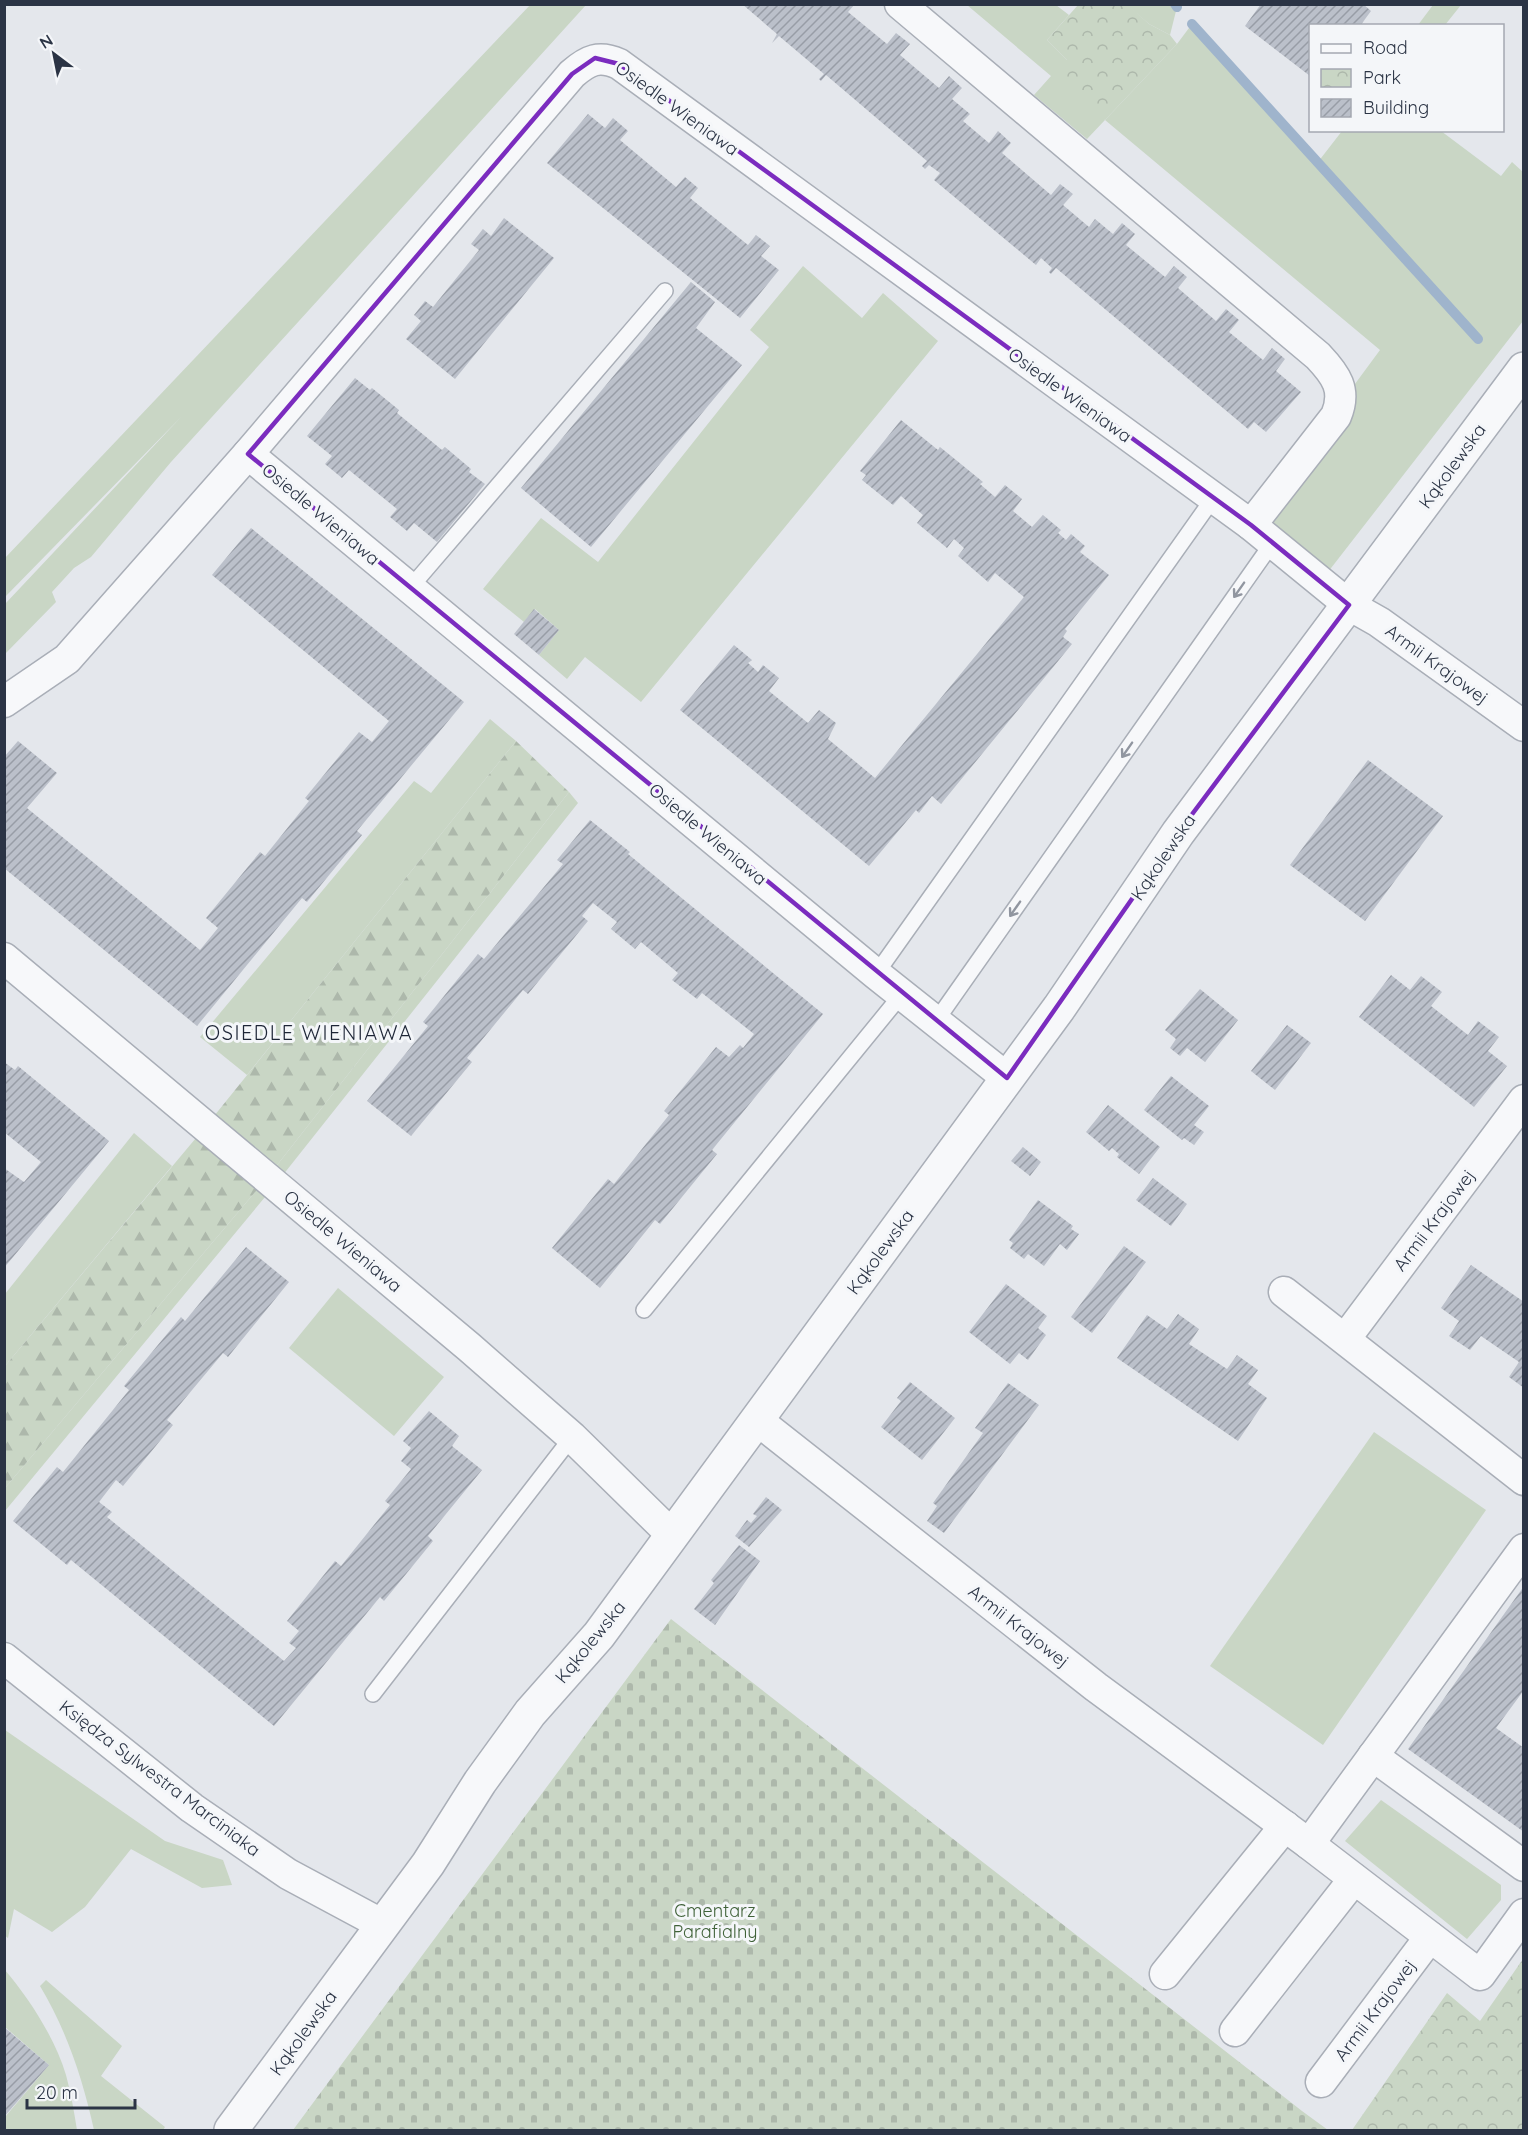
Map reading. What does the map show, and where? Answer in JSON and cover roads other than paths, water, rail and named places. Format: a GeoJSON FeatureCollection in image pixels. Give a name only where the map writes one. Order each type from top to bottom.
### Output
{"type":"FeatureCollection","features":[{"type":"Feature","properties":{"kind":"street"},"geometry":{"type":"LineString","coordinates":[[900,4],[1318,356],[1337,377],[1342,391],[1341,404],[1336,416],[1262,534]]}},
{"type":"Feature","properties":{"kind":"street","name":"Osiedle Wieniawa"},"geometry":{"type":"LineString","coordinates":[[1007,1078],[876,974],[248,454],[572,74],[582,65],[596,58],[606,58],[619,64],[1212,500],[1262,534],[1349,604]]}},
{"type":"Feature","properties":{"kind":"street","name":"Kąkolewska"},"geometry":{"type":"LineString","coordinates":[[231,2130],[383,1925],[530,1713],[599,1635],[1096,956],[1178,833],[1524,369]]}},
{"type":"Feature","properties":{"kind":"street"},"geometry":{"type":"LineString","coordinates":[[4,702],[67,659],[248,454]]}},
{"type":"Feature","properties":{"kind":"street","name":"Armii Krajowej"},"geometry":{"type":"LineString","coordinates":[[1349,604],[1379,622],[1524,726]]}},
{"type":"Feature","properties":{"kind":"street","name":"Osiedle Wieniawa"},"geometry":{"type":"LineString","coordinates":[[4,958],[469,1347],[572,1437],[672,1535]]}},
{"type":"Feature","properties":{"kind":"street","name":"Armii Krajowej"},"geometry":{"type":"LineString","coordinates":[[1345,1339],[1524,1100]]}},
{"type":"Feature","properties":{"kind":"street"},"geometry":{"type":"LineString","coordinates":[[1284,1292],[1524,1480]]}},
{"type":"Feature","properties":{"kind":"street","name":"Armii Krajowej"},"geometry":{"type":"LineString","coordinates":[[756,1420],[1096,1687],[1285,1826],[1480,1975],[1524,1914]]}},
{"type":"Feature","properties":{"kind":"street"},"geometry":{"type":"LineString","coordinates":[[1309,1844],[1524,1549]]}},
{"type":"Feature","properties":{"kind":"street","name":"Księdza Sylwestra Marciniaka"},"geometry":{"type":"LineString","coordinates":[[4,1658],[192,1808],[288,1874],[383,1925]]}},
{"type":"Feature","properties":{"kind":"street"},"geometry":{"type":"LineString","coordinates":[[1373,1756],[1524,1866]]}},
{"type":"Feature","properties":{"kind":"street"},"geometry":{"type":"LineString","coordinates":[[1164,1974],[1285,1826]]}},
{"type":"Feature","properties":{"kind":"street"},"geometry":{"type":"LineString","coordinates":[[1235,2031],[1354,1879]]}},
{"type":"Feature","properties":{"kind":"street","name":"Armii Krajowej"},"geometry":{"type":"LineString","coordinates":[[1320,2082],[1430,1937]]}},
{"type":"Feature","properties":{"kind":"lane"},"geometry":{"type":"LineString","coordinates":[[410,588],[665,291]]}},
{"type":"Feature","properties":{"kind":"lane"},"geometry":{"type":"LineString","coordinates":[[876,974],[1212,500]]}},
{"type":"Feature","properties":{"kind":"lane"},"geometry":{"type":"LineString","coordinates":[[936,1021],[1262,534]]}},
{"type":"Feature","properties":{"kind":"lane"},"geometry":{"type":"LineString","coordinates":[[644,1310],[902,994]]}},
{"type":"Feature","properties":{"kind":"lane"},"geometry":{"type":"LineString","coordinates":[[373,1694],[572,1437]]}},
{"type":"Feature","properties":{"kind":"waterway"},"geometry":{"type":"LineString","coordinates":[[1192,24],[1478,339]]}},
{"type":"Feature","properties":{"kind":"district","name":"OSIEDLE WIENIAWA"},"geometry":{"type":"Point","coordinates":[309,1032]}},
{"type":"Feature","properties":{"kind":"park label","name":"Cmentarz Parafialny"},"geometry":{"type":"Point","coordinates":[715,1920]}}]}
